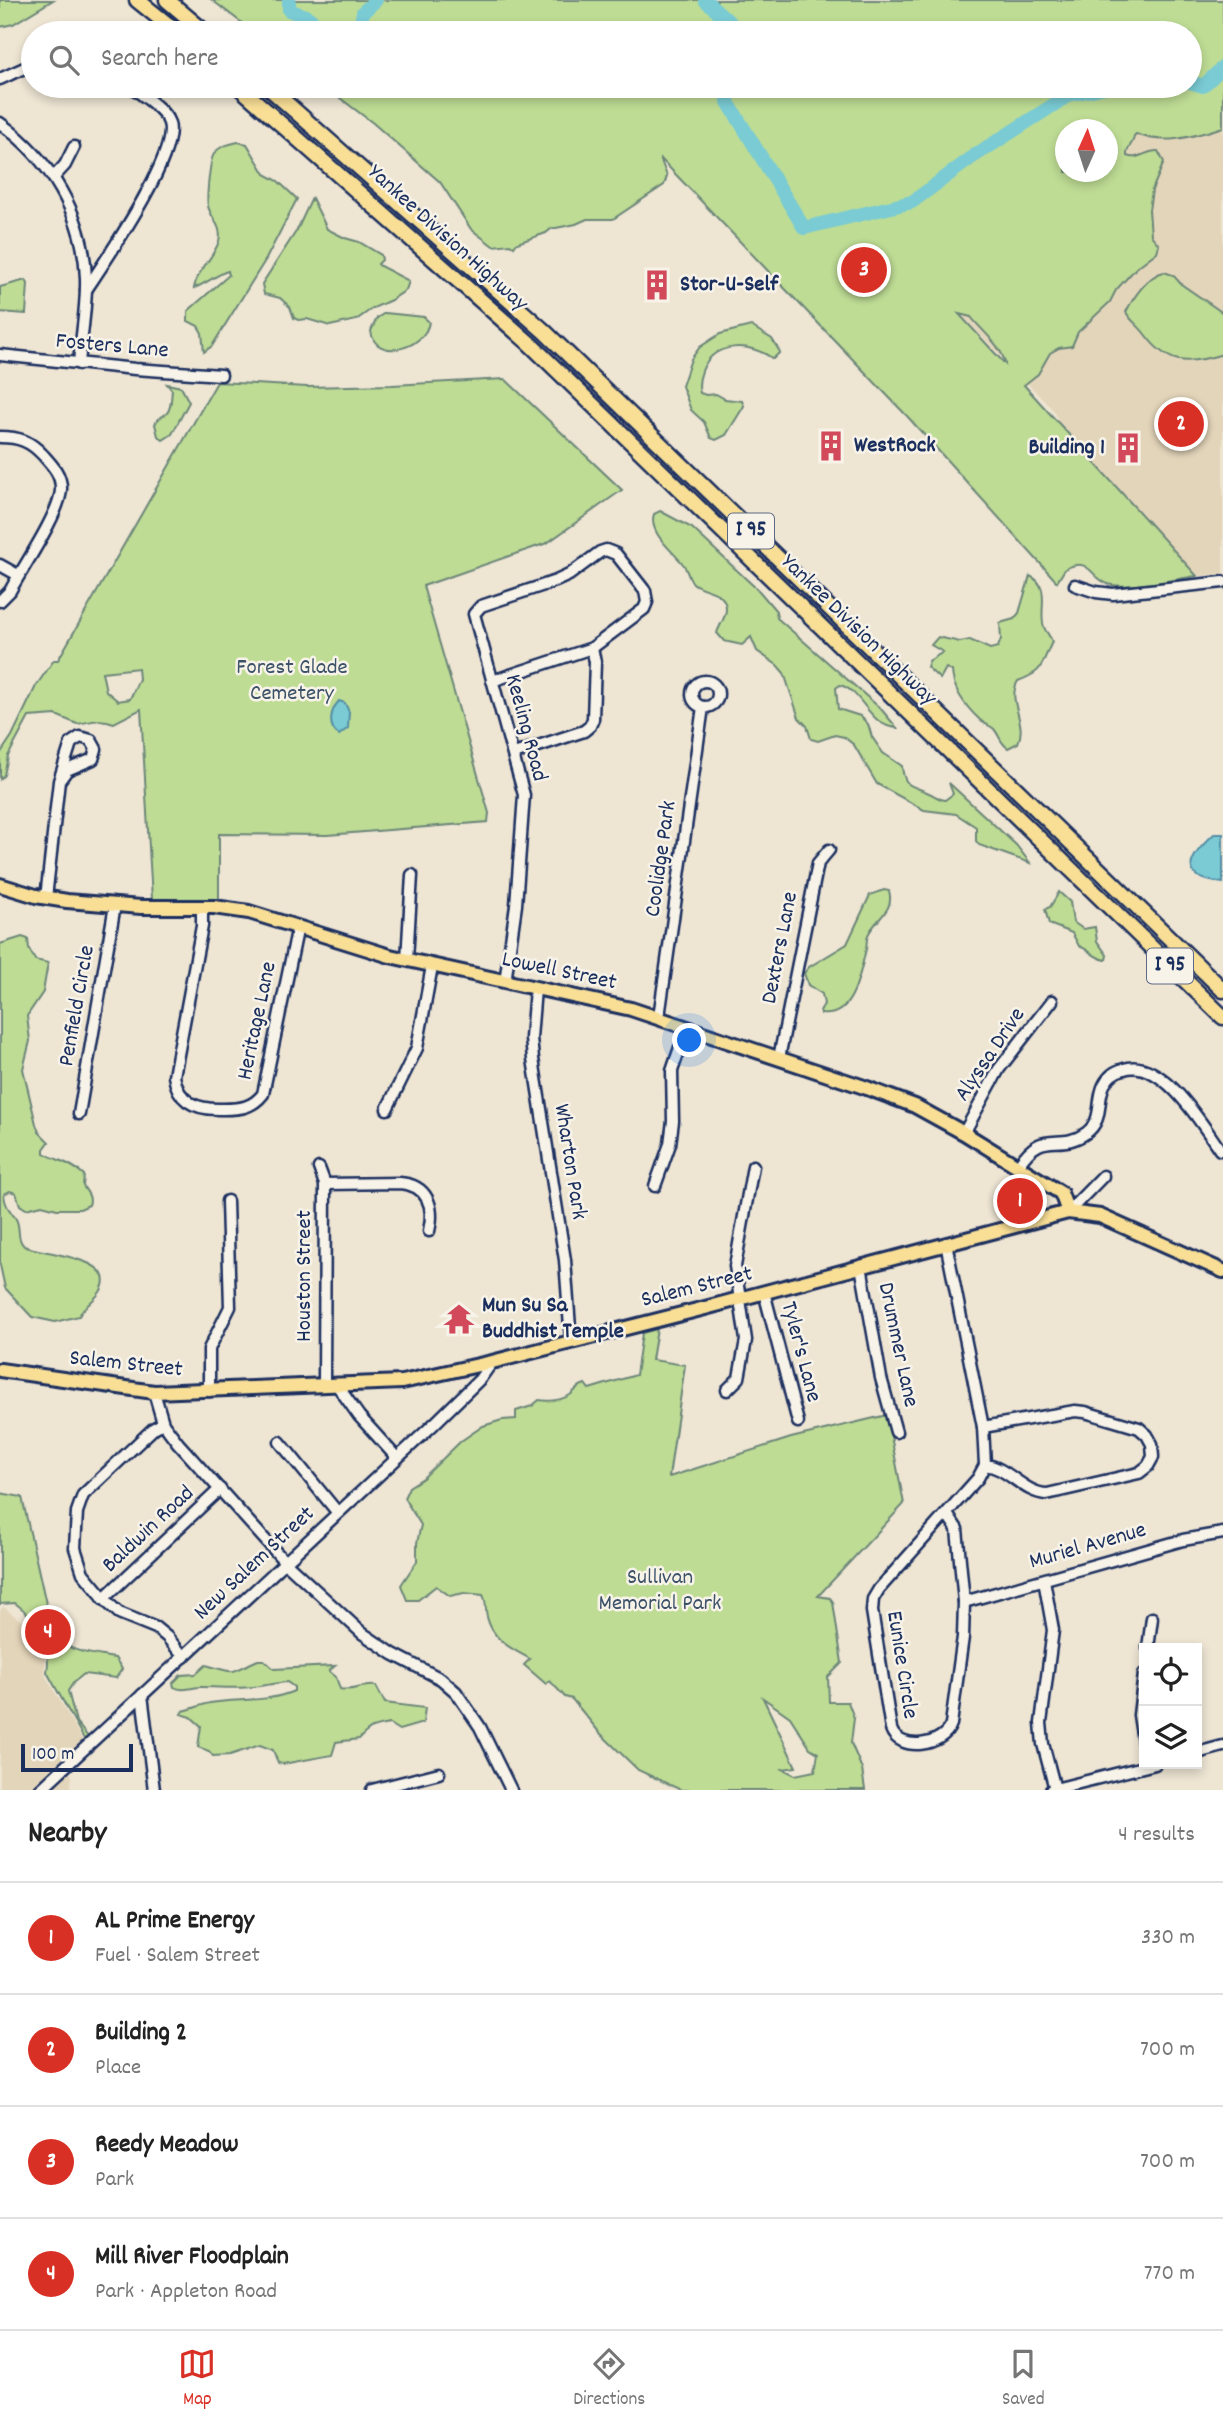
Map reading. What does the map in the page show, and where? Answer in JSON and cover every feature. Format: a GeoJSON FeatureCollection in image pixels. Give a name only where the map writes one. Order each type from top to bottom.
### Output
{"type":"FeatureCollection","features":[{"type":"Feature","properties":{"kind":"highway"},"geometry":{"type":"LineString","coordinates":[[135,0],[163,21]]}},
{"type":"Feature","properties":{"kind":"highway"},"geometry":{"type":"LineString","coordinates":[[167,0],[192,21]]}},
{"type":"Feature","properties":{"kind":"highway","name":"Yankee Division Highway"},"geometry":{"type":"LineString","coordinates":[[252,98],[529,343],[1223,1017]]}},
{"type":"Feature","properties":{"kind":"highway","name":"Yankee Division Highway"},"geometry":{"type":"LineString","coordinates":[[281,98],[544,331],[1223,990]]}},
{"type":"Feature","properties":{"kind":"main road","name":"Lowell Street"},"geometry":{"type":"LineString","coordinates":[[0,885],[46,898],[114,905],[249,912],[407,960],[659,1017],[894,1098],[928,1113],[1061,1193],[1068,1212]]}},
{"type":"Feature","properties":{"kind":"main road","name":"Salem Street"},"geometry":{"type":"LineString","coordinates":[[0,1370],[154,1392],[396,1383],[492,1362],[1068,1212],[1090,1213],[1110,1219],[1223,1271]]}},
{"type":"Feature","properties":{"kind":"street"},"geometry":{"type":"LineString","coordinates":[[0,79],[21,69]]}},
{"type":"Feature","properties":{"kind":"street"},"geometry":{"type":"LineString","coordinates":[[86,290],[118,244],[142,201],[169,134],[169,124],[165,116],[145,98]]}},
{"type":"Feature","properties":{"kind":"street"},"geometry":{"type":"LineString","coordinates":[[0,123],[27,145],[54,177],[69,207],[79,236],[86,290],[79,364]]}},
{"type":"Feature","properties":{"kind":"street"},"geometry":{"type":"LineString","coordinates":[[54,177],[68,162],[74,147]]}},
{"type":"Feature","properties":{"kind":"street","name":"Fosters Lane"},"geometry":{"type":"LineString","coordinates":[[0,355],[221,375]]}},
{"type":"Feature","properties":{"kind":"street"},"geometry":{"type":"LineString","coordinates":[[0,437],[19,438],[35,446],[57,472],[61,486],[58,505],[10,591],[0,601]]}},
{"type":"Feature","properties":{"kind":"street","name":"Keeling Road"},"geometry":{"type":"LineString","coordinates":[[505,982],[516,905],[524,797],[475,620],[475,611],[482,605],[562,579],[600,552],[608,550],[617,555],[645,591],[648,601],[642,611],[592,648]]}},
{"type":"Feature","properties":{"kind":"street"},"geometry":{"type":"LineString","coordinates":[[0,565],[19,575]]}},
{"type":"Feature","properties":{"kind":"street"},"geometry":{"type":"LineString","coordinates":[[1075,585],[1091,591],[1113,594],[1223,582]]}},
{"type":"Feature","properties":{"kind":"street"},"geometry":{"type":"LineString","coordinates":[[492,681],[592,648],[595,663],[593,719],[590,726],[583,731],[514,754]]}},
{"type":"Feature","properties":{"kind":"street","name":"Coolidge Park"},"geometry":{"type":"LineString","coordinates":[[659,1017],[704,707]]}},
{"type":"Feature","properties":{"kind":"street"},"geometry":{"type":"LineString","coordinates":[[46,898],[59,781],[71,743],[80,737],[91,740],[96,749],[93,759],[67,770],[59,781]]}},
{"type":"Feature","properties":{"kind":"street","name":"Dexters Lane"},"geometry":{"type":"LineString","coordinates":[[779,1058],[818,863],[829,850]]}},
{"type":"Feature","properties":{"kind":"street"},"geometry":{"type":"LineString","coordinates":[[407,960],[412,875]]}},
{"type":"Feature","properties":{"kind":"street","name":"Penfield Circle"},"geometry":{"type":"LineString","coordinates":[[79,1114],[114,905]]}},
{"type":"Feature","properties":{"kind":"street","name":"Heritage Lane"},"geometry":{"type":"LineString","coordinates":[[202,908],[202,927],[174,1076],[183,1097],[191,1105],[202,1109],[243,1108],[253,1104],[263,1094],[298,926]]}},
{"type":"Feature","properties":{"kind":"street"},"geometry":{"type":"LineString","coordinates":[[387,1109],[417,1048],[432,966]]}},
{"type":"Feature","properties":{"kind":"street","name":"Wharton Park"},"geometry":{"type":"LineString","coordinates":[[535,989],[531,1038],[533,1059],[564,1248],[571,1341]]}},
{"type":"Feature","properties":{"kind":"street","name":"Alyssa Drive"},"geometry":{"type":"LineString","coordinates":[[964,1133],[1004,1063],[1052,1000]]}},
{"type":"Feature","properties":{"kind":"street"},"geometry":{"type":"LineString","coordinates":[[655,1186],[670,1144],[673,1129],[673,1071],[687,1027]]}},
{"type":"Feature","properties":{"kind":"street"},"geometry":{"type":"LineString","coordinates":[[1017,1166],[1026,1152],[1034,1146],[1069,1140],[1086,1133],[1097,1121],[1102,1091],[1109,1077],[1118,1071],[1134,1067],[1153,1072],[1171,1087],[1188,1105],[1220,1150]]}},
{"type":"Feature","properties":{"kind":"street"},"geometry":{"type":"LineString","coordinates":[[727,1390],[740,1376],[746,1340],[735,1264],[753,1166]]}},
{"type":"Feature","properties":{"kind":"street","name":"Houston Street"},"geometry":{"type":"LineString","coordinates":[[320,1168],[325,1184],[331,1385]]}},
{"type":"Feature","properties":{"kind":"street"},"geometry":{"type":"LineString","coordinates":[[1068,1212],[1103,1176]]}},
{"type":"Feature","properties":{"kind":"street"},"geometry":{"type":"LineString","coordinates":[[325,1184],[412,1185],[422,1192],[429,1202],[432,1214],[429,1231]]}},
{"type":"Feature","properties":{"kind":"street"},"geometry":{"type":"LineString","coordinates":[[209,1391],[209,1349],[230,1307],[227,1201]]}},
{"type":"Feature","properties":{"kind":"street"},"geometry":{"type":"LineString","coordinates":[[946,1243],[983,1427],[985,1465],[998,1468],[1037,1493],[1046,1494],[1137,1474],[1151,1462],[1153,1449],[1150,1439],[1141,1430],[1080,1411],[983,1427]]}},
{"type":"Feature","properties":{"kind":"street","name":"Drummer Lane"},"geometry":{"type":"LineString","coordinates":[[861,1266],[881,1378],[896,1432]]}},
{"type":"Feature","properties":{"kind":"street","name":"Tyler's Lane"},"geometry":{"type":"LineString","coordinates":[[764,1292],[799,1422]]}},
{"type":"Feature","properties":{"kind":"street","name":"New Salem Street"},"geometry":{"type":"LineString","coordinates":[[40,1790],[397,1458],[480,1379],[492,1362]]}},
{"type":"Feature","properties":{"kind":"street"},"geometry":{"type":"LineString","coordinates":[[464,1368],[471,1370],[480,1379]]}},
{"type":"Feature","properties":{"kind":"street"},"geometry":{"type":"LineString","coordinates":[[331,1385],[397,1458]]}},
{"type":"Feature","properties":{"kind":"street"},"geometry":{"type":"LineString","coordinates":[[154,1392],[163,1423],[178,1443],[285,1562],[370,1639],[433,1674],[456,1692],[480,1727],[511,1790]]}},
{"type":"Feature","properties":{"kind":"street"},"geometry":{"type":"LineString","coordinates":[[163,1423],[155,1427],[88,1489],[79,1506],[74,1541],[83,1573],[103,1599],[119,1613],[159,1630],[184,1657]]}},
{"type":"Feature","properties":{"kind":"street"},"geometry":{"type":"LineString","coordinates":[[280,1443],[338,1513]]}},
{"type":"Feature","properties":{"kind":"street","name":"Eunice Circle"},"geometry":{"type":"LineString","coordinates":[[947,1514],[957,1529],[964,1602],[963,1637],[949,1729],[939,1739],[902,1743],[891,1729],[872,1602],[879,1589],[978,1478],[985,1465]]}},
{"type":"Feature","properties":{"kind":"street","name":"Baldwin Road"},"geometry":{"type":"LineString","coordinates":[[103,1599],[220,1489]]}},
{"type":"Feature","properties":{"kind":"street","name":"Muriel Avenue"},"geometry":{"type":"LineString","coordinates":[[964,1602],[1183,1540],[1223,1533]]}},
{"type":"Feature","properties":{"kind":"street"},"geometry":{"type":"LineString","coordinates":[[1044,1580],[1053,1630],[1041,1723],[1053,1789],[1139,1767]]}},
{"type":"Feature","properties":{"kind":"street"},"geometry":{"type":"LineString","coordinates":[[1149,1643],[1152,1618]]}},
{"type":"Feature","properties":{"kind":"street"},"geometry":{"type":"LineString","coordinates":[[142,1695],[154,1790]]}},
{"type":"Feature","properties":{"kind":"street"},"geometry":{"type":"LineString","coordinates":[[1202,1752],[1223,1746]]}},
{"type":"Feature","properties":{"kind":"street"},"geometry":{"type":"LineString","coordinates":[[372,1790],[439,1773]]}},
{"type":"Feature","properties":{"kind":"shaded area"},"geometry":{"type":"Polygon","coordinates":[[[1223,99],[1223,574],[1197,576],[1154,560],[1063,436],[1055,412],[940,293],[1056,182],[1118,182],[1118,127],[1223,99]]]}},
{"type":"Feature","properties":{"kind":"shaded area"},"geometry":{"type":"Polygon","coordinates":[[[3,1607],[32,1629],[45,1654],[45,1675],[83,1741],[62,1761],[72,1776],[70,1790],[0,1790],[0,1611],[3,1607]]]}},
{"type":"Feature","properties":{"kind":"green space"},"geometry":{"type":"Polygon","coordinates":[[[0,0],[53,0],[13,24],[0,27],[0,0]]]}},
{"type":"Feature","properties":{"kind":"green space"},"geometry":{"type":"Polygon","coordinates":[[[212,0],[1223,0],[1223,127],[1180,138],[1134,136],[1127,156],[1135,157],[1158,151],[1164,162],[1152,190],[1149,210],[1151,235],[1159,245],[1157,252],[1136,268],[1116,290],[1110,302],[1078,332],[1072,346],[1050,353],[1038,374],[1024,385],[1197,576],[1116,586],[1102,581],[1085,566],[1080,565],[1065,569],[1057,582],[907,416],[660,158],[667,176],[664,185],[613,219],[587,219],[551,229],[517,243],[514,247],[510,244],[493,246],[471,229],[440,182],[373,123],[340,98],[1202,98],[1202,21],[239,21],[212,0]],[[959,314],[1005,364],[996,345],[971,317],[959,314]]]}},
{"type":"Feature","properties":{"kind":"green space"},"geometry":{"type":"Polygon","coordinates":[[[238,142],[247,144],[265,174],[278,181],[297,199],[266,259],[212,346],[204,352],[202,333],[198,326],[188,321],[188,311],[229,275],[228,271],[224,272],[194,288],[198,275],[217,247],[220,236],[208,206],[210,171],[216,151],[238,142]]]}},
{"type":"Feature","properties":{"kind":"green space"},"geometry":{"type":"Polygon","coordinates":[[[312,198],[327,229],[359,242],[381,255],[382,260],[378,264],[380,266],[409,281],[406,290],[356,320],[330,326],[307,319],[298,320],[280,298],[264,294],[262,284],[297,230],[312,198]]]}},
{"type":"Feature","properties":{"kind":"green space"},"geometry":{"type":"Polygon","coordinates":[[[1164,272],[1173,275],[1181,284],[1223,313],[1223,354],[1189,361],[1170,357],[1153,344],[1128,315],[1126,312],[1142,288],[1152,278],[1164,272]]]}},
{"type":"Feature","properties":{"kind":"green space"},"geometry":{"type":"Polygon","coordinates":[[[26,280],[26,314],[0,312],[0,287],[26,280]]]}},
{"type":"Feature","properties":{"kind":"green space"},"geometry":{"type":"Polygon","coordinates":[[[385,313],[424,317],[429,322],[419,340],[400,349],[390,349],[381,347],[374,341],[371,331],[377,318],[385,313]]]}},
{"type":"Feature","properties":{"kind":"green space"},"geometry":{"type":"Polygon","coordinates":[[[751,326],[772,339],[780,352],[773,359],[754,349],[733,347],[715,354],[707,361],[700,377],[700,393],[742,401],[744,406],[726,435],[716,440],[711,438],[704,422],[691,410],[682,386],[691,359],[700,347],[720,334],[751,326]]]}},
{"type":"Feature","properties":{"kind":"green space","name":"Forest Glade Cemetery"},"geometry":{"type":"Polygon","coordinates":[[[505,379],[622,490],[547,543],[423,586],[489,813],[488,822],[327,835],[219,834],[219,899],[152,899],[141,709],[114,723],[99,720],[77,724],[56,715],[29,717],[8,756],[4,775],[0,779],[0,754],[12,736],[36,686],[54,660],[58,660],[217,382],[307,387],[505,379]],[[138,668],[102,672],[106,691],[118,701],[130,699],[139,679],[138,668]]]}},
{"type":"Feature","properties":{"kind":"green space"},"geometry":{"type":"Polygon","coordinates":[[[167,384],[181,387],[189,402],[172,434],[163,440],[158,436],[155,424],[170,408],[172,390],[167,384]]]}},
{"type":"Feature","properties":{"kind":"green space"},"geometry":{"type":"Polygon","coordinates":[[[660,511],[692,528],[760,592],[776,611],[777,618],[881,709],[897,728],[880,722],[848,689],[840,685],[836,688],[838,709],[860,716],[868,724],[872,737],[883,753],[902,766],[907,783],[945,800],[953,794],[949,783],[1016,845],[1030,863],[979,845],[976,841],[976,827],[956,814],[924,810],[877,784],[854,745],[844,737],[835,735],[818,741],[811,739],[807,726],[799,718],[784,673],[777,665],[757,651],[751,637],[742,645],[724,641],[717,633],[725,615],[725,603],[720,596],[693,583],[683,564],[662,541],[653,521],[654,514],[660,511]]]}},
{"type":"Feature","properties":{"kind":"green space"},"geometry":{"type":"Polygon","coordinates":[[[1030,576],[1037,580],[1043,592],[1043,621],[1052,642],[1037,671],[1018,681],[1014,696],[1021,727],[1020,735],[1018,743],[1008,748],[994,729],[980,720],[965,704],[955,685],[952,671],[946,668],[940,679],[927,667],[929,661],[943,652],[931,645],[938,637],[960,642],[970,640],[990,649],[998,647],[1001,639],[1000,623],[1014,619],[1019,613],[1030,576]]]}},
{"type":"Feature","properties":{"kind":"green space"},"geometry":{"type":"Polygon","coordinates":[[[889,891],[890,903],[868,935],[854,992],[841,1009],[832,1014],[821,1014],[824,1004],[822,994],[808,985],[804,973],[809,967],[847,944],[870,895],[889,891]]]}},
{"type":"Feature","properties":{"kind":"green space"},"geometry":{"type":"Polygon","coordinates":[[[1059,892],[1070,902],[1073,922],[1083,929],[1095,927],[1097,941],[1107,955],[1106,960],[1079,946],[1072,933],[1049,924],[1045,909],[1050,907],[1059,892]]]}},
{"type":"Feature","properties":{"kind":"green space"},"geometry":{"type":"Polygon","coordinates":[[[22,937],[28,939],[29,949],[35,960],[48,963],[43,992],[27,1016],[30,1041],[23,1069],[36,1124],[39,1132],[49,1142],[44,1153],[84,1175],[83,1186],[90,1202],[80,1209],[57,1209],[42,1205],[26,1209],[20,1205],[16,1193],[10,1191],[4,1194],[8,1208],[16,1219],[20,1240],[24,1246],[90,1264],[100,1271],[104,1280],[100,1292],[79,1316],[55,1322],[32,1317],[5,1288],[0,1265],[0,944],[22,937]]]}},
{"type":"Feature","properties":{"kind":"green space","name":"Sullivan Memorial Park"},"geometry":{"type":"Polygon","coordinates":[[[657,1329],[652,1360],[685,1365],[669,1477],[791,1438],[887,1415],[904,1504],[818,1596],[830,1598],[833,1602],[842,1663],[828,1677],[829,1702],[848,1702],[854,1718],[851,1743],[862,1769],[865,1790],[681,1790],[638,1770],[599,1732],[572,1699],[565,1697],[550,1681],[546,1684],[524,1665],[530,1659],[504,1643],[494,1632],[487,1617],[483,1595],[464,1593],[450,1596],[436,1586],[418,1600],[407,1600],[401,1585],[417,1561],[421,1525],[404,1498],[409,1487],[423,1478],[461,1441],[483,1426],[516,1419],[516,1411],[532,1406],[539,1400],[567,1397],[585,1384],[589,1389],[636,1375],[642,1333],[657,1329]],[[763,1698],[796,1767],[783,1769],[795,1775],[815,1771],[818,1753],[810,1748],[790,1717],[763,1698]]]}},
{"type":"Feature","properties":{"kind":"green space"},"geometry":{"type":"Polygon","coordinates":[[[0,1493],[22,1497],[53,1635],[74,1649],[115,1658],[122,1669],[116,1678],[84,1674],[68,1691],[76,1722],[88,1737],[84,1739],[47,1672],[47,1652],[35,1624],[15,1603],[0,1604],[0,1493]]]}},
{"type":"Feature","properties":{"kind":"green space"},"geometry":{"type":"Polygon","coordinates":[[[264,1660],[274,1669],[335,1666],[329,1671],[336,1677],[340,1689],[376,1686],[385,1703],[425,1708],[423,1723],[399,1730],[389,1724],[375,1727],[359,1739],[336,1742],[332,1755],[283,1764],[278,1763],[273,1750],[260,1745],[230,1755],[213,1756],[209,1751],[198,1747],[201,1726],[191,1717],[181,1714],[183,1711],[210,1703],[284,1695],[294,1691],[294,1687],[287,1682],[247,1688],[181,1689],[174,1687],[173,1683],[181,1675],[196,1674],[206,1665],[232,1671],[264,1660]]]}},
{"type":"Feature","properties":{"kind":"water"},"geometry":{"type":"Polygon","coordinates":[[[339,701],[345,703],[349,712],[348,728],[339,735],[333,728],[331,719],[339,701]]]}},
{"type":"Feature","properties":{"kind":"water"},"geometry":{"type":"Polygon","coordinates":[[[1214,834],[1223,834],[1223,883],[1199,877],[1191,866],[1198,851],[1214,834]]]}},
{"type":"Feature","properties":{"kind":"waterway"},"geometry":{"type":"LineString","coordinates":[[289,0],[289,10],[311,21]]}},
{"type":"Feature","properties":{"kind":"waterway"},"geometry":{"type":"LineString","coordinates":[[361,21],[363,12],[376,0]]}},
{"type":"Feature","properties":{"kind":"waterway"},"geometry":{"type":"LineString","coordinates":[[705,0],[728,21]]}},
{"type":"Feature","properties":{"kind":"waterway"},"geometry":{"type":"LineString","coordinates":[[1202,86],[1223,67]]}},
{"type":"Feature","properties":{"kind":"waterway"},"geometry":{"type":"LineString","coordinates":[[728,98],[728,102],[804,228],[912,202],[974,156],[1064,98]]}},
{"type":"Feature","properties":{"kind":"place","name":"Reedy Meadow"},"geometry":{"type":"Point","coordinates":[864,270]}},
{"type":"Feature","properties":{"kind":"place","name":"Stor-U-Self"},"geometry":{"type":"Point","coordinates":[657,285]}},
{"type":"Feature","properties":{"kind":"place","name":"Building 2"},"geometry":{"type":"Point","coordinates":[1181,424]}},
{"type":"Feature","properties":{"kind":"place","name":"WestRock"},"geometry":{"type":"Point","coordinates":[831,446]}},
{"type":"Feature","properties":{"kind":"place","name":"Building 1"},"geometry":{"type":"Point","coordinates":[1128,448]}},
{"type":"Feature","properties":{"kind":"place","name":"AL Prime Energy"},"geometry":{"type":"Point","coordinates":[1020,1201]}},
{"type":"Feature","properties":{"kind":"place","name":"Mun Su Sa Buddhist Temple"},"geometry":{"type":"Point","coordinates":[459,1319]}},
{"type":"Feature","properties":{"kind":"place","name":"Mill River Floodplain"},"geometry":{"type":"Point","coordinates":[48,1632]}}]}
